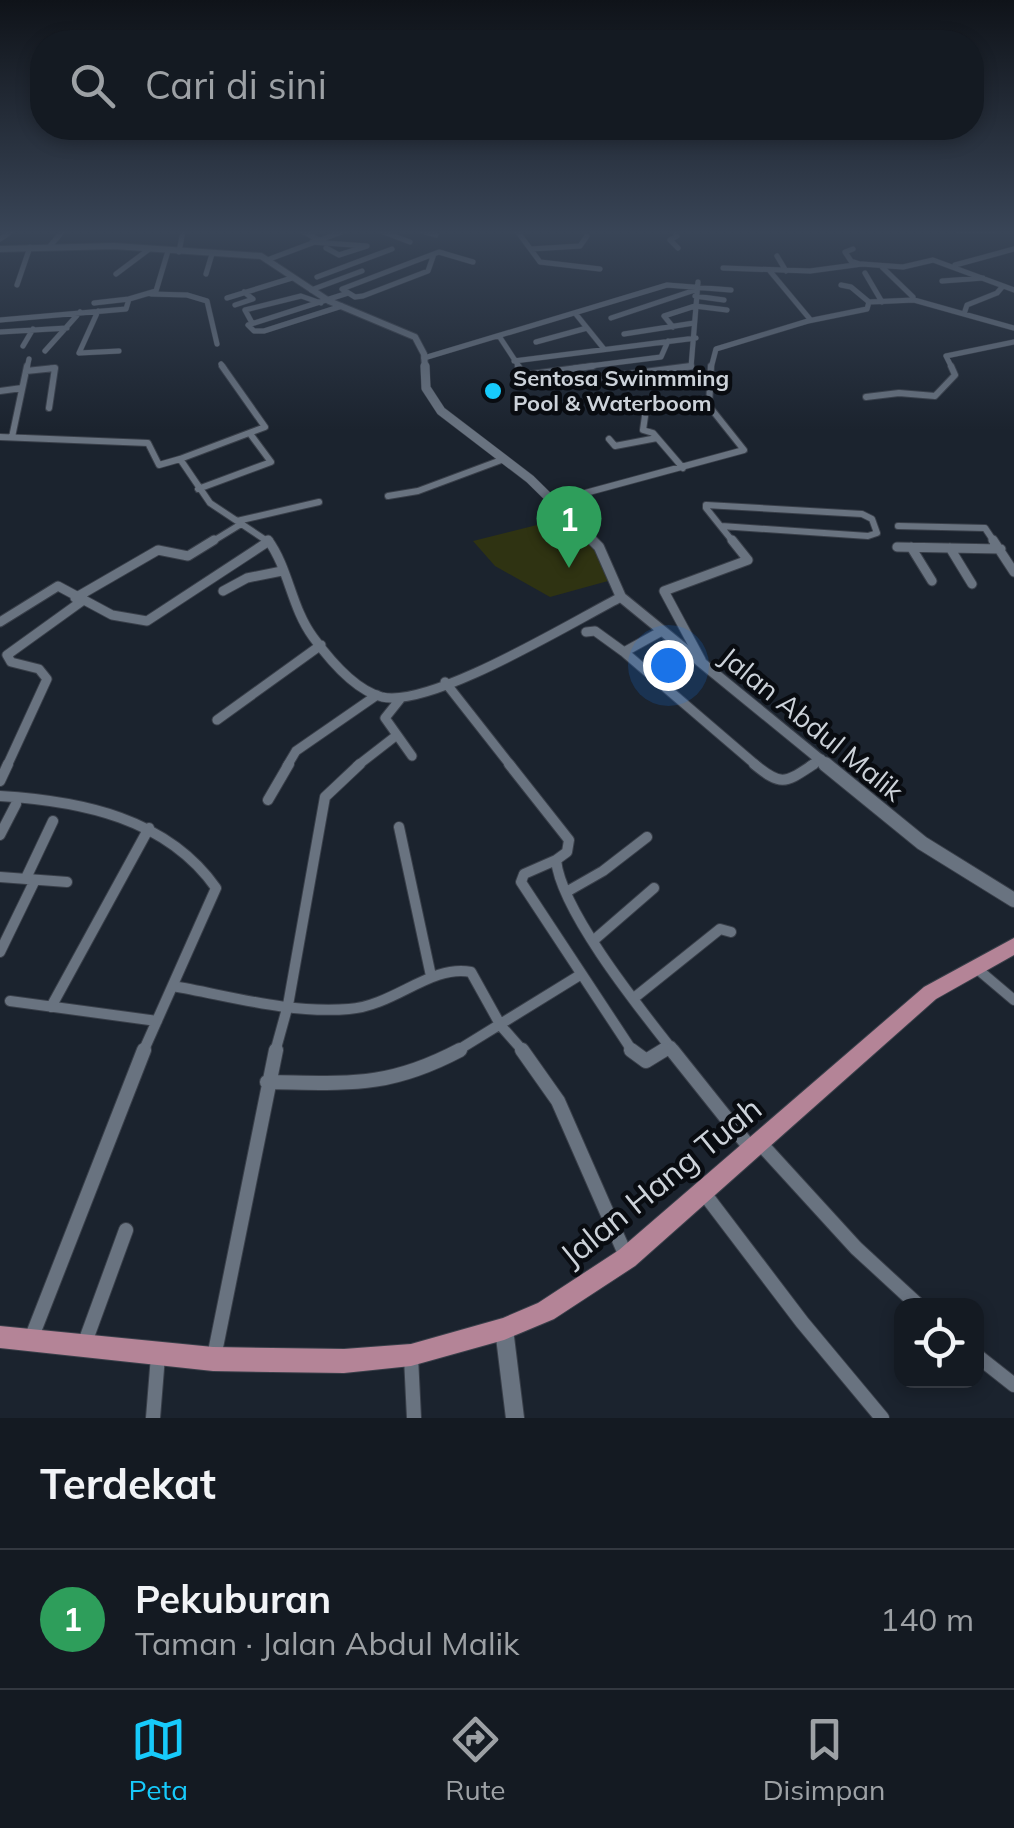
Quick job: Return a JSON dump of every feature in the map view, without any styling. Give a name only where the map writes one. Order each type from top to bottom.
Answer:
[{"type":"main road","name":"Jalan Hang Tuah","points":[[0,1337],[29,1343],[214,1359],[344,1361],[411,1354],[504,1328],[546,1311],[627,1258],[930,993],[1014,946]]},
{"type":"street","points":[[94,303],[133,297]]},
{"type":"street","points":[[197,297],[205,299],[217,344]]},
{"type":"street","points":[[235,305],[261,297]]},
{"type":"street","points":[[251,321],[245,310],[296,297]]},
{"type":"street","points":[[306,297],[342,306],[415,337],[421,342],[424,358],[628,297]]},
{"type":"street","points":[[319,297],[325,302]]},
{"type":"street","points":[[337,297],[248,325],[254,331],[264,331],[342,306]]},
{"type":"street","points":[[610,318],[670,297]]},
{"type":"street","points":[[498,336],[524,375],[536,385],[691,367],[696,338],[695,297]]},
{"type":"street","points":[[717,297],[724,300]]},
{"type":"street","points":[[792,297],[809,318]]},
{"type":"street","points":[[863,297],[869,302],[911,300],[1014,328]]},
{"type":"street","points":[[879,297],[882,302]]},
{"type":"street","points":[[964,314],[967,305],[987,297]]},
{"type":"street","points":[[0,320],[126,309],[129,298]]},
{"type":"street","points":[[552,502],[744,450],[709,406],[714,351],[760,339],[809,318],[867,310],[869,302]]},
{"type":"street","points":[[600,306],[634,346]]},
{"type":"street","points":[[673,327],[664,316],[695,306],[727,310]]},
{"type":"street","points":[[98,311],[79,353],[119,351]]},
{"type":"street","points":[[632,311],[648,330]]},
{"type":"street","points":[[45,352],[80,312]]},
{"type":"street","points":[[576,313],[604,350]]},
{"type":"street","points":[[624,334],[694,323]]},
{"type":"street","points":[[0,332],[66,328]]},
{"type":"street","points":[[527,328],[546,356]]},
{"type":"street","points":[[536,342],[587,328]]},
{"type":"street","points":[[24,346],[34,330]]},
{"type":"street","points":[[559,335],[573,353]]},
{"type":"street","points":[[514,361],[696,338]]},
{"type":"street","points":[[524,375],[660,357],[666,353],[668,342]]},
{"type":"street","points":[[866,397],[899,393],[935,396],[955,375],[946,356],[1014,342]]},
{"type":"street","name":"Jalan Abdul Malik","points":[[424,358],[426,388],[433,401],[452,421],[504,459],[599,547],[622,597],[660,632],[922,843],[1014,900]]},
{"type":"street","points":[[12,437],[28,359]]},
{"type":"street","points":[[0,437],[148,443],[159,465],[180,459],[265,427],[221,364]]},
{"type":"street","points":[[26,372],[55,368],[49,408]]},
{"type":"street","points":[[572,368],[578,381]]},
{"type":"street","points":[[0,391],[22,388]]},
{"type":"street","points":[[645,416],[642,429],[656,438],[683,468]]},
{"type":"street","points":[[198,488],[271,462],[251,435]]},
{"type":"street","points":[[609,439],[615,446],[656,438]]},
{"type":"street","points":[[180,459],[212,504],[269,541],[296,610],[348,674],[377,694],[401,698],[481,672],[564,624],[622,597]]},
{"type":"street","points":[[388,496],[418,490],[504,459]]},
{"type":"street","points":[[0,781],[47,679],[39,669],[10,662],[7,655],[142,557],[164,549],[188,556],[239,523],[318,502]]},
{"type":"street","points":[[704,665],[664,591],[747,561],[721,526],[706,505],[862,514],[872,519],[878,533],[868,536],[721,526]]},
{"type":"street","points":[[898,526],[985,528],[1014,572]]},
{"type":"street","points":[[0,622],[55,586],[63,587],[78,600],[130,620],[147,621],[269,541]]},
{"type":"street","points":[[897,547],[1000,549]]},
{"type":"street","points":[[911,547],[932,581]]},
{"type":"street","points":[[950,548],[972,584]]},
{"type":"street","points":[[223,591],[247,578],[282,571]]},
{"type":"street","points":[[586,632],[595,630],[624,652],[774,780],[788,781],[820,758]]},
{"type":"street","points":[[624,652],[660,632]]},
{"type":"street","points":[[217,720],[321,645]]},
{"type":"street","points":[[446,682],[568,840],[566,852],[520,879],[580,975],[640,1059],[650,1059],[671,1046]]},
{"type":"street","points":[[268,800],[296,751],[377,694]]},
{"type":"street","points":[[401,698],[385,718],[412,756]]},
{"type":"street","points":[[214,1359],[267,1082],[288,1005],[327,793],[397,736]]},
{"type":"street","points":[[0,796],[45,799],[149,828],[180,847],[216,888],[157,1022],[29,1343]]},
{"type":"street","points":[[0,835],[16,804]]},
{"type":"street","points":[[0,952],[53,820]]},
{"type":"street","points":[[51,1007],[149,828]]},
{"type":"street","points":[[399,828],[431,976]]},
{"type":"street","points":[[568,891],[647,838]]},
{"type":"street","points":[[556,860],[594,940],[671,1046],[757,1148],[910,1298]]},
{"type":"street","points":[[0,877],[67,882]]},
{"type":"street","points":[[594,940],[654,888]]},
{"type":"street","points":[[634,998],[720,930],[732,932]]},
{"type":"street","points":[[975,967],[1014,1000]]},
{"type":"street","points":[[173,986],[324,1010],[372,1006],[402,997],[431,976],[450,969],[471,972],[501,1026],[540,1071],[558,1101],[627,1258]]},
{"type":"street","points":[[267,1082],[387,1081],[403,1076],[501,1026],[580,975]]},
{"type":"street","points":[[10,1001],[157,1022]]},
{"type":"street","points":[[704,1193],[802,1322],[882,1418]]},
{"type":"street","points":[[84,1347],[126,1230]]},
{"type":"street","points":[[504,1328],[515,1418]]},
{"type":"street","points":[[153,1418],[158,1353]]},
{"type":"street","points":[[411,1354],[414,1418]]},
{"type":"street","points":[[984,1361],[1014,1384]]},
{"type":"green space","points":[[561,519],[594,548],[608,581],[550,597],[495,566],[473,541]]},
{"type":"place","name":"Sentosa Swinmming Pool & Waterboom","points":[[493,391]]},
{"type":"place","name":"Pekuburan","points":[[569,568]]}]
